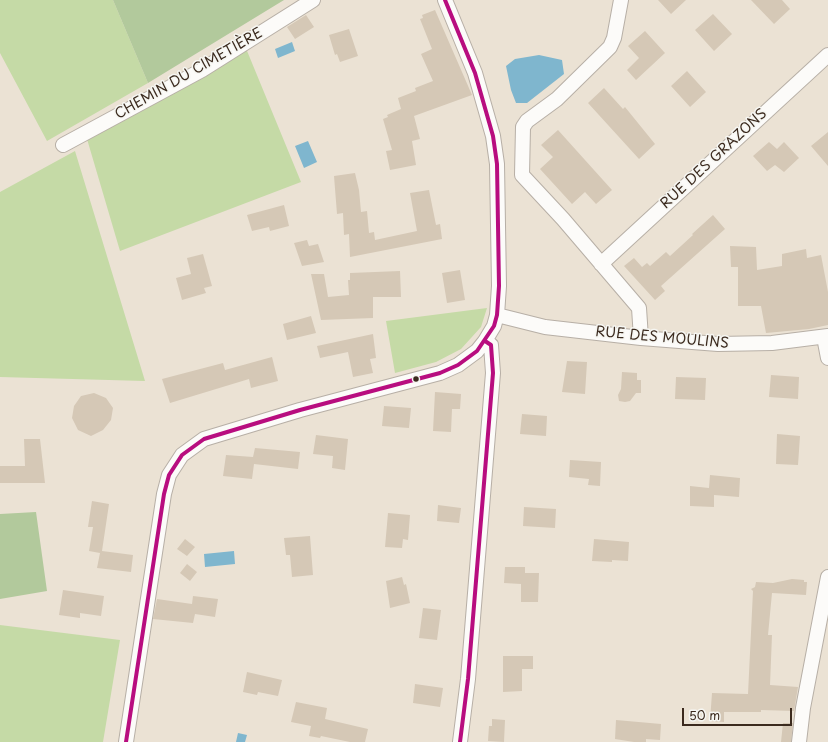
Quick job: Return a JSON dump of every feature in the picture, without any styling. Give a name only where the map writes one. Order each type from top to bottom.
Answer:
[{"type":"street","name":"CHEMIN DU CIMETIÈRE","points":[[63,145],[202,70],[313,0]]},
{"type":"street","points":[[126,742],[164,494],[169,475],[182,454],[204,439],[300,410],[440,373],[458,365],[476,351],[486,341],[494,326],[497,315],[499,286],[497,164],[493,136],[475,73],[445,0]]},
{"type":"street","points":[[621,0],[614,38],[610,47],[557,99],[527,121],[523,127],[522,175],[563,218],[639,308],[640,338]]},
{"type":"street","name":"RUE DES GRAZONS","points":[[601,264],[828,54]]},
{"type":"street","name":"RUE DES MOULINS","points":[[497,315],[545,326],[640,338],[718,344],[772,343],[826,337]]},
{"type":"street","points":[[826,337],[828,358]]},
{"type":"street","points":[[460,742],[473,625],[493,373],[490,345],[486,341]]},
{"type":"street","points":[[800,742],[803,708],[828,577]]},
{"type":"green space","points":[[0,0],[113,0],[148,83],[47,141],[0,53]]},
{"type":"green space","points":[[113,0],[284,0],[148,83]]},
{"type":"green space","points":[[245,46],[301,182],[120,251],[87,139]]},
{"type":"green space","points":[[75,151],[145,381],[0,377],[0,192]]},
{"type":"green space","points":[[487,308],[481,327],[461,349],[436,362],[395,373],[386,321]]},
{"type":"green space","points":[[36,512],[47,591],[0,599],[0,514]]},
{"type":"green space","points":[[0,625],[120,640],[103,742],[0,742]]},
{"type":"water","points":[[292,42],[295,51],[278,58],[275,49]]},
{"type":"water","points":[[539,55],[562,60],[564,74],[527,103],[516,103],[511,90],[506,66],[515,59]]},
{"type":"water","points":[[308,141],[317,162],[304,168],[295,146]]},
{"type":"water","points":[[234,551],[235,564],[205,567],[204,554]]},
{"type":"water","points":[[238,733],[247,735],[245,742],[236,742]]},
{"type":"building","points":[[658,0],[686,0],[671,14]]},
{"type":"building","points":[[751,0],[782,0],[790,9],[774,24]]},
{"type":"building","points":[[435,10],[472,95],[414,116],[420,139],[412,141],[416,165],[390,170],[386,151],[392,150],[383,119],[388,117],[387,115],[401,109],[398,98],[416,91],[415,88],[433,81],[421,54],[432,49],[420,19],[423,18],[422,15]]},
{"type":"building","points":[[713,14],[732,34],[714,51],[695,30]]},
{"type":"building","points":[[306,15],[314,27],[295,39],[287,27]]},
{"type":"building","points":[[349,29],[358,56],[340,62],[337,54],[335,55],[329,35]]},
{"type":"building","points":[[645,31],[665,53],[636,80],[627,70],[639,58],[628,46]]},
{"type":"building","points":[[687,71],[706,92],[690,107],[671,86]]},
{"type":"building","points":[[604,88],[623,109],[625,107],[655,144],[639,159],[588,103]]},
{"type":"building","points":[[558,130],[612,190],[596,204],[585,192],[572,204],[540,169],[553,157],[541,145]]},
{"type":"building","points":[[828,132],[828,166],[811,146]]},
{"type":"building","points":[[769,142],[777,149],[784,142],[799,158],[784,172],[775,165],[767,171],[753,156]]},
{"type":"building","points":[[355,173],[359,190],[361,212],[367,211],[369,233],[374,232],[375,240],[417,231],[410,193],[429,190],[436,225],[440,224],[442,239],[350,257],[349,234],[344,235],[343,213],[337,214],[334,176]]},
{"type":"building","points":[[284,205],[289,226],[270,231],[269,227],[252,231],[247,215]]},
{"type":"building","points":[[713,215],[725,229],[661,286],[665,291],[655,300],[624,266],[634,258],[642,267],[647,263],[650,266],[666,252],[670,256]]},
{"type":"building","points":[[307,240],[309,246],[318,244],[324,262],[302,266],[294,243]]},
{"type":"building","points":[[730,246],[756,247],[757,270],[782,266],[782,254],[806,249],[807,258],[821,255],[828,292],[828,325],[809,329],[766,333],[761,306],[738,306],[738,267],[731,267]]},
{"type":"building","points":[[203,254],[212,286],[204,288],[206,293],[182,300],[176,278],[191,274],[187,258]]},
{"type":"building","points":[[460,270],[465,300],[447,303],[442,273]]},
{"type":"building","points":[[400,271],[401,297],[373,297],[373,318],[321,320],[311,274],[324,274],[328,297],[349,295],[348,280],[350,280],[350,273]]},
{"type":"building","points":[[311,316],[316,333],[287,340],[283,324]]},
{"type":"building","points":[[373,334],[376,358],[370,359],[373,373],[353,377],[348,352],[320,358],[317,346]]},
{"type":"building","points":[[272,357],[278,381],[251,388],[249,379],[170,403],[162,379],[223,363],[225,370]]},
{"type":"building","points":[[567,361],[587,362],[585,394],[562,392]]},
{"type":"building","points":[[622,372],[637,373],[637,380],[641,380],[641,393],[636,393],[630,401],[625,402],[619,401],[618,395],[621,389]]},
{"type":"building","points":[[771,375],[799,377],[798,399],[769,397]]},
{"type":"building","points":[[676,377],[706,378],[705,400],[675,399]]},
{"type":"building","points":[[435,392],[461,394],[460,409],[452,409],[451,432],[433,431]]},
{"type":"building","points":[[94,393],[106,398],[113,408],[111,420],[103,430],[91,436],[78,430],[72,418],[74,406],[81,396]]},
{"type":"building","points":[[384,406],[411,408],[409,428],[382,426]]},
{"type":"building","points":[[522,414],[547,416],[546,436],[520,434]]},
{"type":"building","points":[[777,434],[800,436],[798,465],[776,464]]},
{"type":"building","points":[[316,435],[348,439],[345,470],[332,468],[333,456],[313,454]]},
{"type":"building","points":[[24,439],[40,439],[45,483],[0,483],[0,466],[25,466]]},
{"type":"building","points":[[255,448],[300,452],[298,469],[254,464],[252,479],[223,476],[226,455],[253,457]]},
{"type":"building","points":[[570,460],[601,462],[600,486],[588,485],[589,479],[569,477]]},
{"type":"building","points":[[710,475],[740,478],[739,497],[714,495],[714,507],[690,506],[690,486],[709,488]]},
{"type":"building","points":[[92,501],[109,504],[102,551],[133,555],[131,572],[97,568],[100,553],[89,551],[93,527],[88,527]]},
{"type":"building","points":[[438,505],[461,508],[459,523],[437,521]]},
{"type":"building","points":[[524,507],[556,509],[555,528],[523,526]]},
{"type":"building","points":[[388,513],[410,515],[408,540],[403,539],[402,548],[385,547]]},
{"type":"building","points":[[310,536],[313,575],[292,577],[290,555],[286,555],[284,538]]},
{"type":"building","points":[[185,539],[195,547],[187,556],[177,549]]},
{"type":"building","points":[[594,539],[629,542],[628,561],[592,561]]},
{"type":"building","points":[[187,564],[197,572],[190,581],[180,573]]},
{"type":"building","points":[[505,567],[525,567],[525,573],[539,573],[538,602],[521,602],[521,584],[504,583]]},
{"type":"building","points":[[402,577],[404,585],[406,584],[410,603],[390,608],[386,581]]},
{"type":"building","points":[[792,579],[804,580],[804,582],[807,582],[806,595],[772,593],[768,635],[772,635],[770,685],[798,687],[794,711],[761,710],[761,712],[724,712],[724,722],[710,721],[712,693],[748,694],[753,591],[751,589],[755,587],[756,582],[773,583]]},
{"type":"building","points":[[63,590],[104,596],[101,616],[80,613],[80,618],[59,615]]},
{"type":"building","points":[[193,596],[218,599],[215,617],[195,614],[193,623],[153,619],[157,599],[192,604]]},
{"type":"building","points":[[423,608],[441,610],[437,640],[419,638]]},
{"type":"building","points":[[503,656],[533,656],[533,669],[522,669],[522,691],[503,692]]},
{"type":"building","points":[[247,672],[282,680],[278,696],[258,692],[257,695],[243,692]]},
{"type":"building","points":[[415,684],[443,688],[440,707],[413,703]]},
{"type":"building","points":[[296,702],[327,708],[325,719],[368,729],[365,742],[350,742],[321,736],[320,738],[309,736],[311,726],[291,722]]},
{"type":"building","points":[[492,719],[505,720],[504,742],[488,741],[489,726],[492,726]]},
{"type":"building","points":[[616,720],[661,724],[660,740],[646,739],[646,742],[634,742],[615,739]]},
{"type":"building","points":[[783,723],[793,723],[791,742],[781,742]]},
{"type":"transit line","points":[[126,742],[164,494],[169,475],[182,455],[204,439],[300,410],[440,373],[458,365],[477,351],[494,326],[497,315],[499,286],[497,164],[493,136],[475,73],[445,0]]},
{"type":"transit line","points":[[460,742],[468,679],[493,373],[491,345],[485,341]]}]
